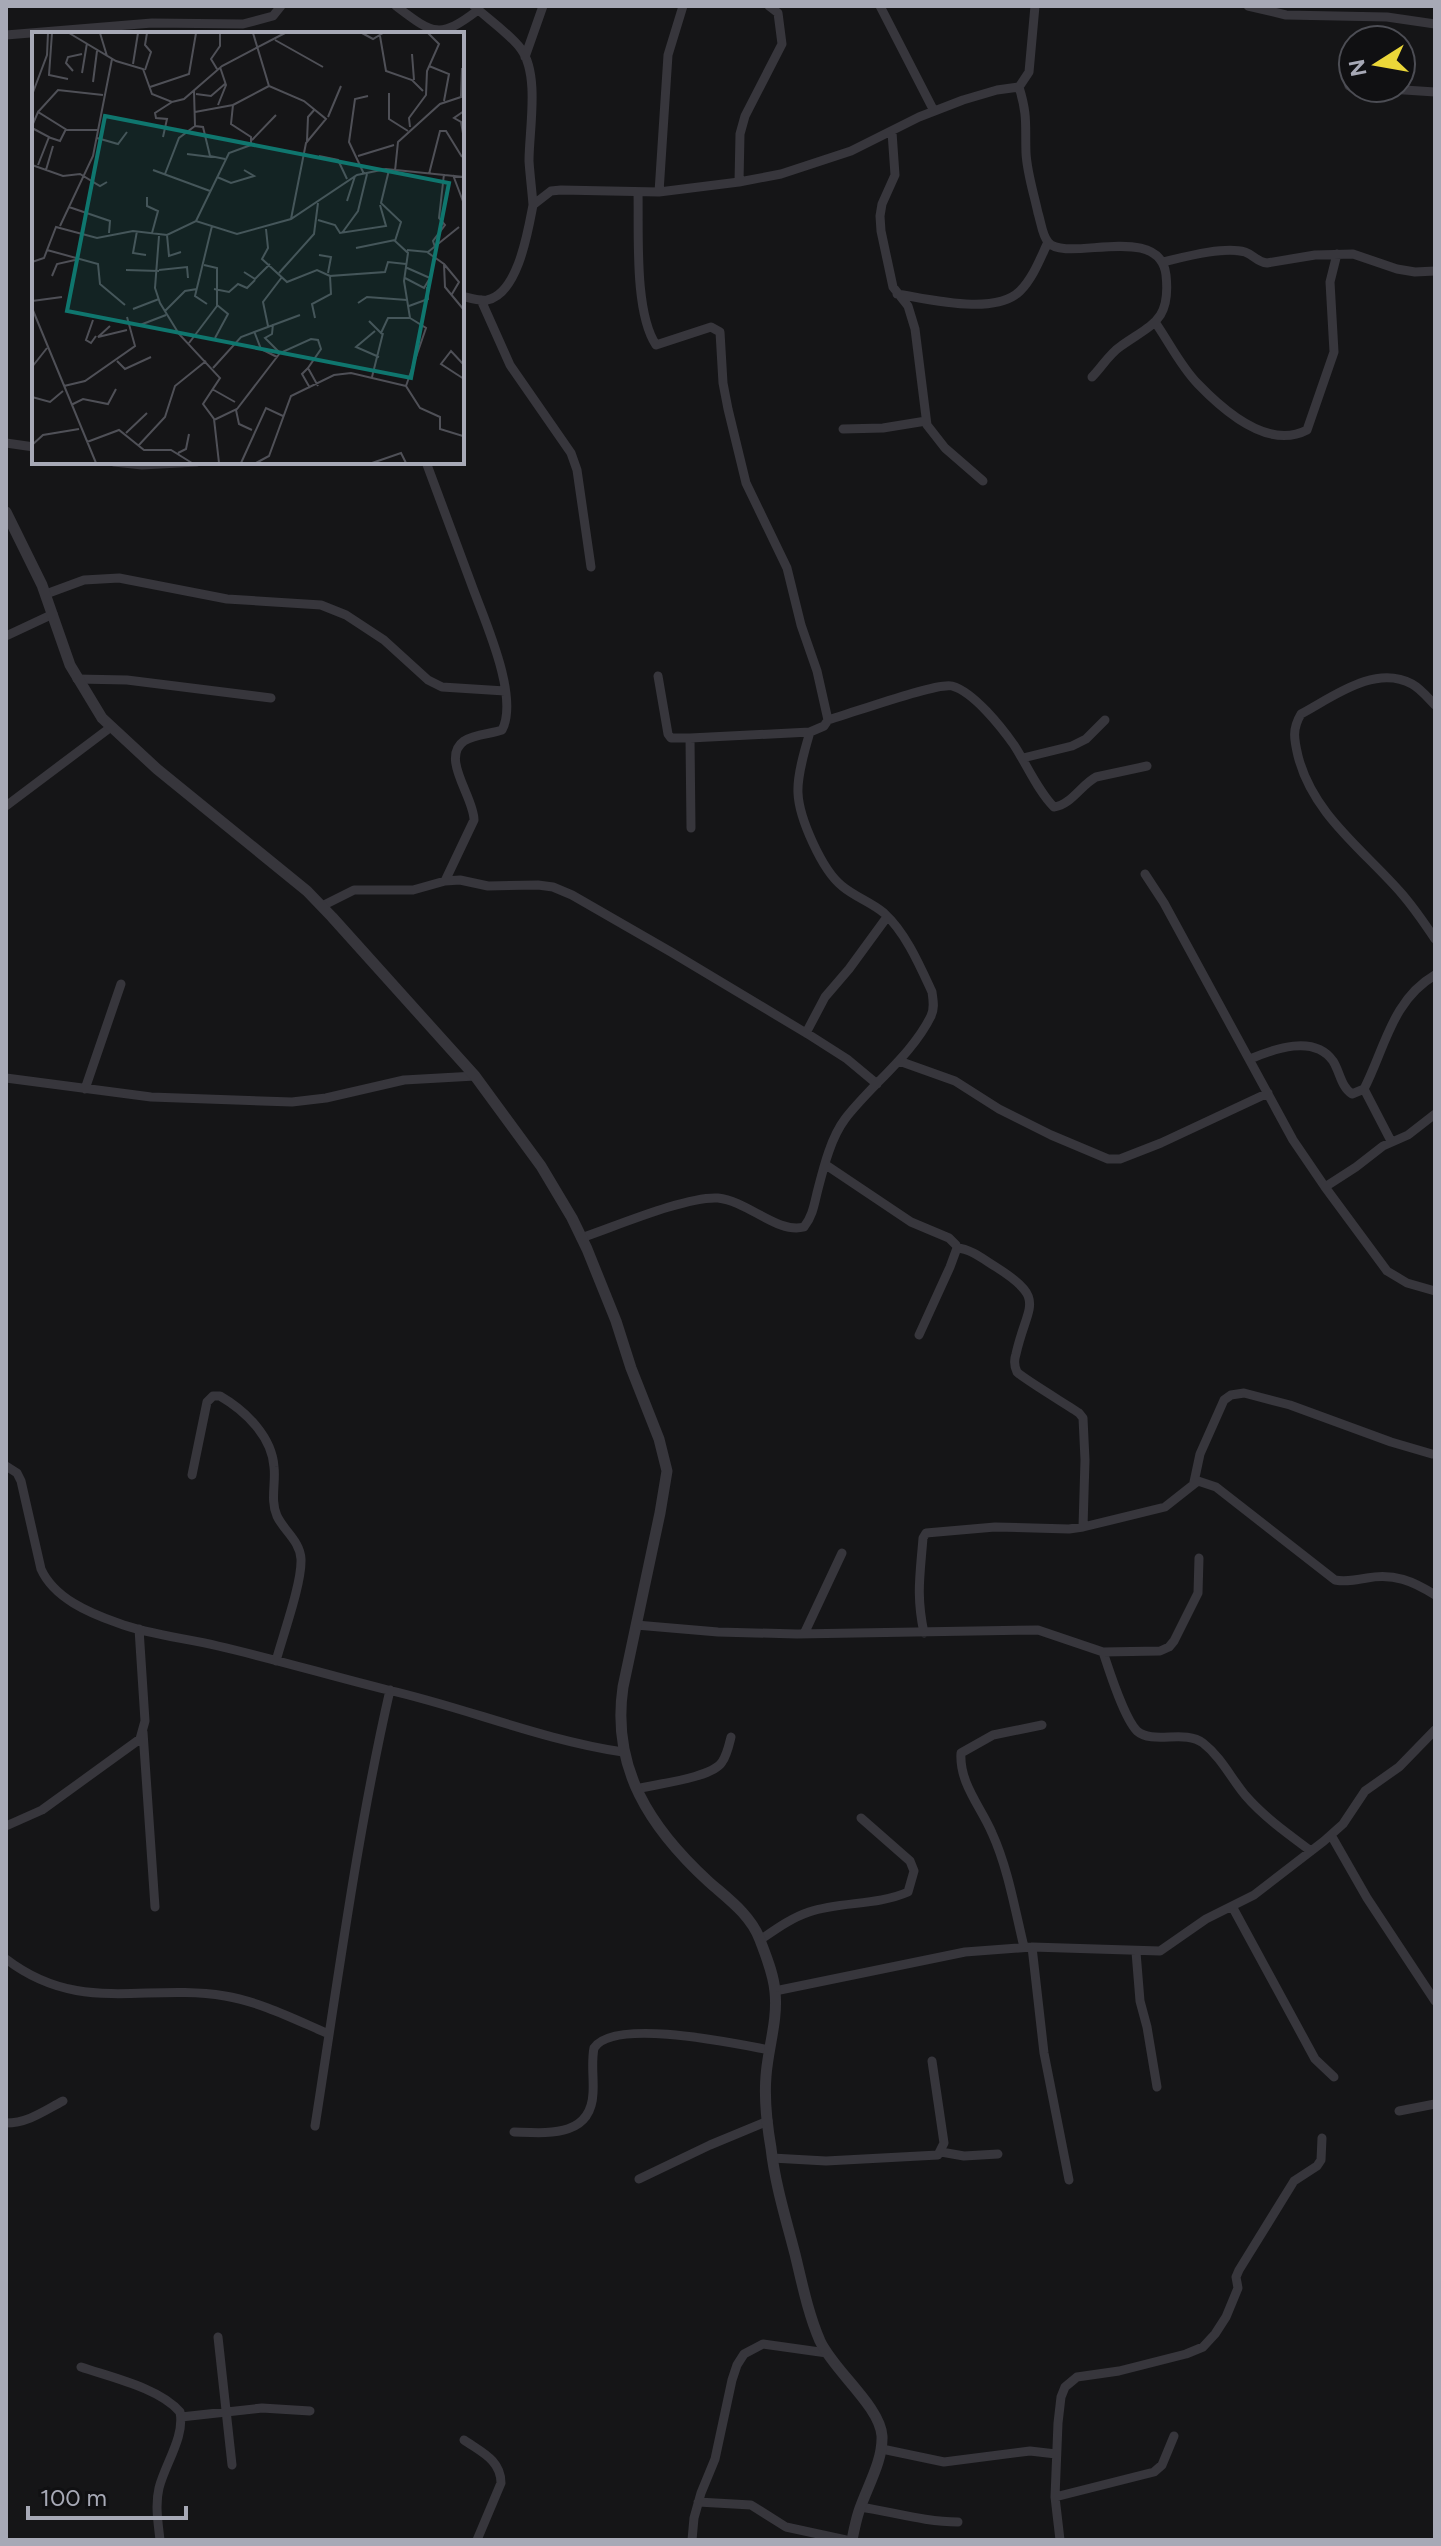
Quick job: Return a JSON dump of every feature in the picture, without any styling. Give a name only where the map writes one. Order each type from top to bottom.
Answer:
[{"type":"street","points":[[42,32],[152,23],[243,24],[273,16],[281,6]]},
{"type":"street","points":[[396,6],[422,26],[433,30],[457,26],[476,8],[513,41],[525,57],[530,77],[529,165],[533,205],[527,235],[508,285],[501,294],[490,300],[464,296]]},
{"type":"street","points":[[525,57],[543,6]]},
{"type":"street","points":[[659,192],[668,55],[683,6]]},
{"type":"street","points":[[880,6],[934,111]]},
{"type":"street","points":[[533,205],[551,191],[659,192],[739,182],[802,168],[851,151],[934,111],[985,93],[1019,87],[1029,72],[1035,6]]},
{"type":"street","points":[[1248,6],[1286,15],[1387,17],[1435,24]]},
{"type":"street","points":[[739,182],[740,134],[745,116],[782,44],[778,13],[774,7]]},
{"type":"street","points":[[6,35],[32,33]]},
{"type":"street","points":[[1019,87],[1026,110],[1026,155],[1042,229],[1048,242],[1065,248],[1138,248],[1163,262],[1164,307],[1155,322],[1112,353],[1092,377]]},
{"type":"street","points":[[892,132],[895,175],[880,216],[891,278],[897,294],[911,313],[915,329],[926,421],[931,433],[945,448],[983,481]]},
{"type":"street","points":[[638,192],[646,321],[656,345],[711,327],[720,332],[723,383],[746,483],[787,568],[828,720]]},
{"type":"street","points":[[897,294],[963,304],[992,304],[1008,300],[1032,276],[1048,242]]},
{"type":"street","points":[[1163,262],[1222,250],[1248,253],[1261,263],[1315,255],[1353,254],[1406,271],[1435,271]]},
{"type":"street","points":[[1155,322],[1196,383],[1226,410],[1269,433],[1281,436],[1299,434],[1307,430],[1311,422],[1333,360],[1330,282],[1337,254]]},
{"type":"street","points":[[481,300],[510,365],[571,453],[577,470],[591,567]]},
{"type":"street","points":[[843,429],[883,428],[926,421]]},
{"type":"street","points":[[6,443],[32,447]]},
{"type":"street","points":[[133,464],[160,464]]},
{"type":"street","points":[[427,464],[493,639],[507,709],[502,730],[464,741],[457,750],[454,760],[474,809],[474,820],[445,881]]},
{"type":"street","points":[[6,512],[46,594],[77,679],[102,718],[157,769],[307,891],[475,1076],[541,1166],[581,1238],[616,1321],[659,1439],[667,1471],[620,1708],[623,1752],[636,1789],[664,1834],[744,1915],[760,1940],[775,1991],[766,2075],[768,2121],[779,2190],[811,2319],[827,2353],[876,2416],[882,2433],[882,2449],[860,2507],[852,2540]]},
{"type":"street","points":[[46,594],[84,580],[119,578],[227,599],[321,605],[346,615],[384,640],[428,680],[442,687],[505,691]]},
{"type":"street","points":[[6,636],[53,614]]},
{"type":"street","points":[[658,676],[671,738],[810,732],[824,726],[828,720],[934,688],[954,686],[993,718],[1023,758],[1051,804],[1059,808],[1096,777],[1147,766]]},
{"type":"street","points":[[1435,705],[1415,685],[1395,677],[1362,682],[1301,714],[1295,724],[1294,737],[1301,768],[1316,798],[1334,823],[1400,891],[1435,939]]},
{"type":"street","points":[[77,679],[141,681],[271,698]]},
{"type":"street","points":[[1023,758],[1072,746],[1086,739],[1105,720]]},
{"type":"street","points":[[6,806],[111,727]]},
{"type":"street","points":[[581,1238],[683,1203],[717,1198],[743,1205],[787,1228],[804,1227],[814,1209],[840,1125],[856,1104],[899,1061],[932,1015],[934,1004],[926,979],[908,945],[887,917],[829,873],[804,821],[797,791],[810,732]]},
{"type":"street","points":[[690,738],[691,828]]},
{"type":"street","points":[[1145,874],[1164,903],[1293,1140],[1325,1187],[1387,1271],[1407,1283],[1435,1291]]},
{"type":"street","points":[[322,906],[354,890],[413,890],[445,881],[460,880],[488,886],[553,887],[572,895],[806,1033],[847,1059],[877,1084]]},
{"type":"street","points":[[806,1033],[825,997],[887,917]]},
{"type":"street","points":[[1250,1059],[1270,1051],[1305,1046],[1321,1050],[1332,1059],[1346,1091],[1352,1094],[1364,1089],[1390,1024],[1401,1006],[1435,975]]},
{"type":"street","points":[[85,1089],[121,984]]},
{"type":"street","points":[[899,1061],[955,1081],[999,1109],[1108,1159],[1120,1159],[1161,1143],[1268,1093]]},
{"type":"street","points":[[6,1078],[190,1100],[292,1102],[326,1098],[404,1080],[475,1076]]},
{"type":"street","points":[[1364,1089],[1391,1141]]},
{"type":"street","points":[[1325,1187],[1391,1141],[1405,1137],[1435,1114]]},
{"type":"street","points":[[826,1165],[911,1222],[949,1238],[957,1248],[971,1252],[1016,1280],[1028,1292],[1030,1311],[1020,1338],[1015,1365],[1020,1375],[1083,1418],[1083,1527]]},
{"type":"street","points":[[919,1335],[957,1248]]},
{"type":"street","points":[[924,1633],[918,1584],[926,1533],[995,1527],[1069,1529],[1171,1505],[1194,1482],[1200,1454],[1224,1400],[1231,1395],[1244,1393],[1290,1405],[1432,1454]]},
{"type":"street","points":[[192,1475],[207,1402],[213,1396],[220,1396],[267,1439],[274,1468],[273,1503],[300,1551],[296,1588],[276,1661]]},
{"type":"street","points":[[6,1466],[17,1473],[21,1481],[46,1580],[55,1590],[86,1609],[139,1629],[215,1645],[390,1690],[511,1727],[623,1752]]},
{"type":"street","points":[[1194,1482],[1216,1487],[1335,1580],[1356,1581],[1388,1576],[1403,1578],[1435,1595]]},
{"type":"street","points":[[804,1634],[842,1553]]},
{"type":"street","points":[[636,1625],[718,1632],[804,1634],[1038,1630],[1103,1652],[1146,1652],[1169,1647],[1180,1632],[1198,1593],[1199,1558]]},
{"type":"street","points":[[139,1629],[155,1907]]},
{"type":"street","points":[[1103,1652],[1131,1722],[1139,1733],[1199,1740],[1216,1755],[1263,1814],[1311,1851]]},
{"type":"street","points":[[315,2126],[375,1757],[390,1690]]},
{"type":"street","points":[[1042,1725],[993,1735],[961,1753],[960,1762],[969,1790],[993,1834],[1028,1947],[1044,2053],[1069,2180]]},
{"type":"street","points":[[775,1991],[948,1954],[1028,1947],[1136,1952],[1165,1949],[1206,1919],[1254,1895],[1331,1835],[1365,1791],[1399,1767],[1435,1730]]},
{"type":"street","points":[[6,1826],[42,1810],[132,1746],[143,1732]]},
{"type":"street","points":[[636,1789],[716,1769],[722,1762],[731,1737]]},
{"type":"street","points":[[760,1940],[795,1917],[811,1911],[886,1900],[908,1892],[914,1871],[910,1861],[861,1818]]},
{"type":"street","points":[[1331,1835],[1367,1898],[1435,2001]]},
{"type":"street","points":[[1233,1908],[1315,2059],[1334,2077]]},
{"type":"street","points":[[1136,1952],[1140,2001],[1157,2087]]},
{"type":"street","points":[[6,1959],[25,1974],[54,1987],[97,1994],[186,1993],[224,1996],[249,2001],[329,2034]]},
{"type":"street","points":[[514,2132],[557,2133],[583,2119],[593,2097],[594,2048],[603,2039],[663,2033],[770,2050]]},
{"type":"street","points":[[932,2061],[944,2143],[941,2152]]},
{"type":"street","points":[[6,2123],[40,2115],[63,2101]]},
{"type":"street","points":[[1399,2111],[1435,2104]]},
{"type":"street","points":[[639,2179],[768,2121]]},
{"type":"street","points":[[1060,2540],[1055,2497],[1056,2454],[1061,2397],[1070,2381],[1186,2354],[1203,2347],[1215,2334],[1238,2288],[1239,2270],[1294,2181],[1321,2160],[1322,2138]]},
{"type":"street","points":[[774,2163],[934,2156],[941,2152],[964,2156],[998,2154]]},
{"type":"street","points":[[218,2337],[232,2465]]},
{"type":"street","points":[[692,2540],[698,2502],[720,2443],[732,2380],[744,2354],[763,2344],[827,2353]]},
{"type":"street","points":[[81,2367],[154,2393],[176,2408],[181,2417],[157,2504],[160,2540]]},
{"type":"street","points":[[181,2417],[277,2408],[310,2411]]},
{"type":"street","points":[[1055,2497],[1154,2472],[1162,2465],[1174,2436]]},
{"type":"street","points":[[464,2440],[496,2463],[501,2473],[501,2483],[477,2540]]},
{"type":"street","points":[[882,2449],[944,2462],[1030,2451],[1056,2454]]},
{"type":"street","points":[[698,2502],[751,2505],[786,2527],[846,2540]]},
{"type":"street","points":[[860,2507],[912,2515],[929,2521],[958,2522]]}]
